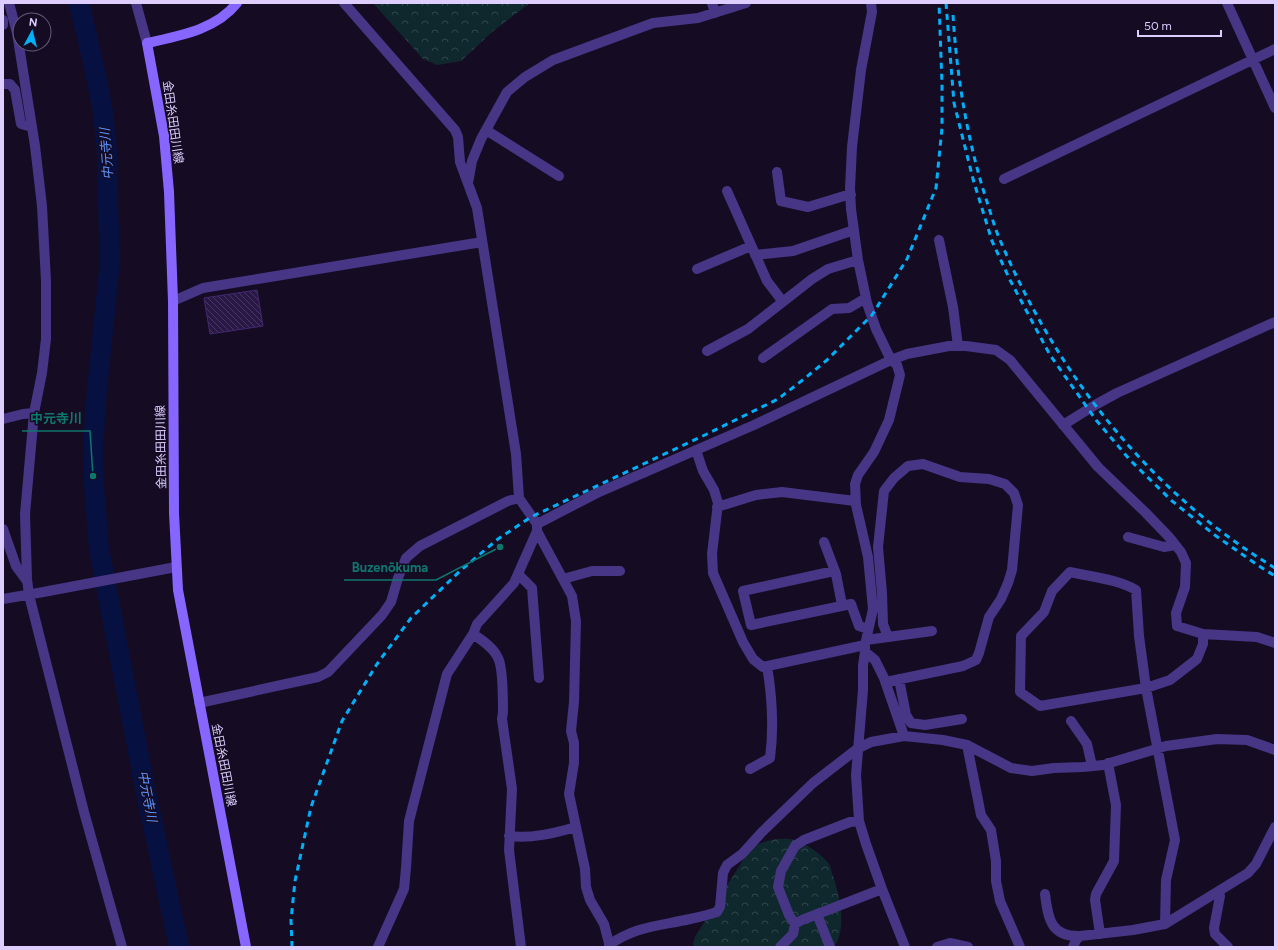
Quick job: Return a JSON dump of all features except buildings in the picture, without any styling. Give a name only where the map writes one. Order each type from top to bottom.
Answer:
[{"type":"main road","points":[[147,43],[184,35],[209,25],[233,9],[237,3]]},
{"type":"main road","name":"金田糸田田川線","points":[[147,43],[164,136],[169,192],[172,301],[174,513],[172,567],[178,590],[246,947]]},
{"type":"street","points":[[9,3],[17,33],[32,127],[42,206],[46,281],[46,339],[42,373],[34,413],[25,514],[27,581]]},
{"type":"street","points":[[136,3],[147,43]]},
{"type":"street","points":[[344,3],[455,130],[458,137],[460,162],[477,208],[516,454],[519,498],[537,527],[572,596],[576,621],[574,702],[571,731],[574,743],[574,763],[569,794],[585,869],[586,887],[590,900],[604,924],[610,946],[617,939],[649,926],[690,919],[717,912],[720,907],[723,873],[727,866],[742,854],[761,833],[813,783],[857,749],[871,742],[904,736],[943,740],[967,745],[1011,768],[1032,771],[1092,766],[1108,763],[1166,746],[1217,739],[1247,740],[1275,750]]},
{"type":"street","points":[[468,183],[472,162],[481,139],[507,92],[525,77],[553,60],[653,23],[698,18],[713,8],[746,3]]},
{"type":"street","points":[[871,3],[872,12],[861,70],[852,147],[851,210],[858,260],[866,298],[876,329],[891,360],[897,365],[900,375],[889,420],[874,452],[858,475],[855,484],[856,501],[868,557],[873,609],[868,629],[863,664],[863,690],[856,775],[859,821],[882,890],[905,947]]},
{"type":"street","points":[[1227,3],[1275,108]]},
{"type":"street","points":[[3,20],[3,25]]},
{"type":"street","points":[[1004,179],[1275,50]]},
{"type":"street","points":[[3,84],[10,84],[15,90],[21,124],[32,127]]},
{"type":"street","points":[[486,130],[559,176]]},
{"type":"street","points":[[777,172],[781,202],[808,207],[851,195]]},
{"type":"street","points":[[727,191],[766,281],[783,302]]},
{"type":"street","points":[[697,269],[753,251],[792,251],[854,230]]},
{"type":"street","points":[[939,240],[953,307],[958,346]]},
{"type":"street","points":[[172,301],[203,288],[482,242]]},
{"type":"street","points":[[707,351],[748,329],[812,279],[828,269],[858,260]]},
{"type":"street","points":[[763,358],[832,308],[849,308],[866,298]]},
{"type":"street","points":[[1063,425],[1117,393],[1275,322]]},
{"type":"street","points":[[378,947],[404,889],[409,821],[447,674],[473,634],[477,624],[514,583],[537,527],[597,493],[754,425],[891,360],[907,354],[949,346],[958,346],[996,350],[1010,360],[1098,467],[1146,512],[1175,545],[1186,563],[1184,587],[1176,613],[1176,626],[1203,634],[1257,637],[1275,643]]},
{"type":"street","points":[[3,419],[34,413]]},
{"type":"street","points":[[696,450],[703,471],[714,490],[718,502],[712,554],[713,573],[753,659],[763,667],[865,646],[888,637],[932,630]]},
{"type":"street","points":[[886,682],[963,666],[976,660],[990,617],[1001,599],[1012,570],[1018,505],[1014,493],[1005,484],[989,479],[960,477],[923,464],[908,466],[890,482],[884,491],[878,547],[882,593],[882,624],[888,637]]},
{"type":"street","points":[[717,507],[756,495],[782,492],[856,501]]},
{"type":"street","points":[[199,703],[318,677],[328,672],[382,615],[391,602],[406,558],[420,546],[508,501],[519,498]]},
{"type":"street","points":[[3,529],[16,566],[34,594],[84,812],[122,947]]},
{"type":"street","points":[[1128,537],[1164,547],[1175,545]]},
{"type":"street","points":[[824,542],[834,571],[842,605]]},
{"type":"street","points":[[3,599],[172,567]]},
{"type":"street","points":[[564,579],[592,571],[620,571]]},
{"type":"street","points":[[834,571],[743,590],[751,625],[851,604],[859,626],[868,629]]},
{"type":"street","points":[[1165,924],[1166,880],[1175,840],[1146,688],[1139,636],[1136,590],[1130,586],[1116,582],[1070,572],[1052,591],[1044,612],[1021,636],[1020,692],[1040,706],[1146,688],[1170,680],[1196,659],[1203,644],[1203,634]]},
{"type":"street","points":[[518,574],[532,588],[539,678]]},
{"type":"street","points":[[473,634],[482,640],[494,652],[498,658],[500,666],[503,712],[502,719],[512,789],[509,850],[521,947]]},
{"type":"street","points":[[865,646],[875,660],[886,682],[904,736]]},
{"type":"street","points":[[750,769],[770,758],[772,732],[770,684],[767,666]]},
{"type":"street","points":[[899,679],[906,715],[911,723],[926,725],[962,719]]},
{"type":"street","points":[[1071,721],[1087,744],[1092,766]]},
{"type":"street","points":[[967,745],[982,814],[991,830],[996,861],[996,881],[1000,901],[1020,947]]},
{"type":"street","points":[[1100,934],[1095,900],[1096,894],[1114,861],[1116,805],[1108,763]]},
{"type":"street","points":[[780,947],[793,934],[794,924],[778,887],[781,871],[795,846],[804,840],[850,822],[859,821]]},
{"type":"street","points":[[509,836],[516,837],[555,833],[576,827]]},
{"type":"street","points":[[1045,894],[1049,919],[1057,931],[1072,936],[1133,930],[1165,924],[1248,873],[1256,864],[1275,827]]},
{"type":"street","points":[[794,924],[882,890]]},
{"type":"street","points":[[1220,891],[1214,928],[1215,934],[1228,947]]},
{"type":"street","points":[[817,914],[830,947]]},
{"type":"street","points":[[1073,947],[1076,940],[1080,936]]},
{"type":"street","points":[[937,947],[950,943],[968,947]]},
{"type":"green space","points":[[373,3],[530,3],[492,32],[461,61],[437,65],[423,59]]},
{"type":"green space","points":[[776,839],[792,839],[810,847],[829,864],[838,895],[841,913],[840,931],[834,947],[694,947],[693,944],[695,937],[748,852],[760,843]]},
{"type":"waterway","name":"中元寺川","points":[[79,3],[103,112],[107,152],[110,261],[93,446],[94,485],[99,549],[146,793],[179,947]]},
{"type":"railway","points":[[292,947],[291,920],[295,881],[311,807],[342,721],[377,664],[411,618],[460,571],[498,539],[531,517],[778,399],[827,360],[872,315],[907,259],[936,188],[942,128],[939,3]]},
{"type":"railway","points":[[946,3],[954,103],[973,179],[992,241],[1010,280],[1050,355],[1096,420],[1130,460],[1172,501],[1216,536],[1275,576]]},
{"type":"railway","points":[[953,15],[957,64],[964,112],[981,182],[1000,240],[1023,289],[1049,337],[1079,383],[1112,426],[1148,466],[1187,504],[1229,538],[1275,568]]},
{"type":"place","name":"中元寺川","points":[[93,476]]},
{"type":"place","name":"Buzenōkuma","points":[[500,547]]}]
